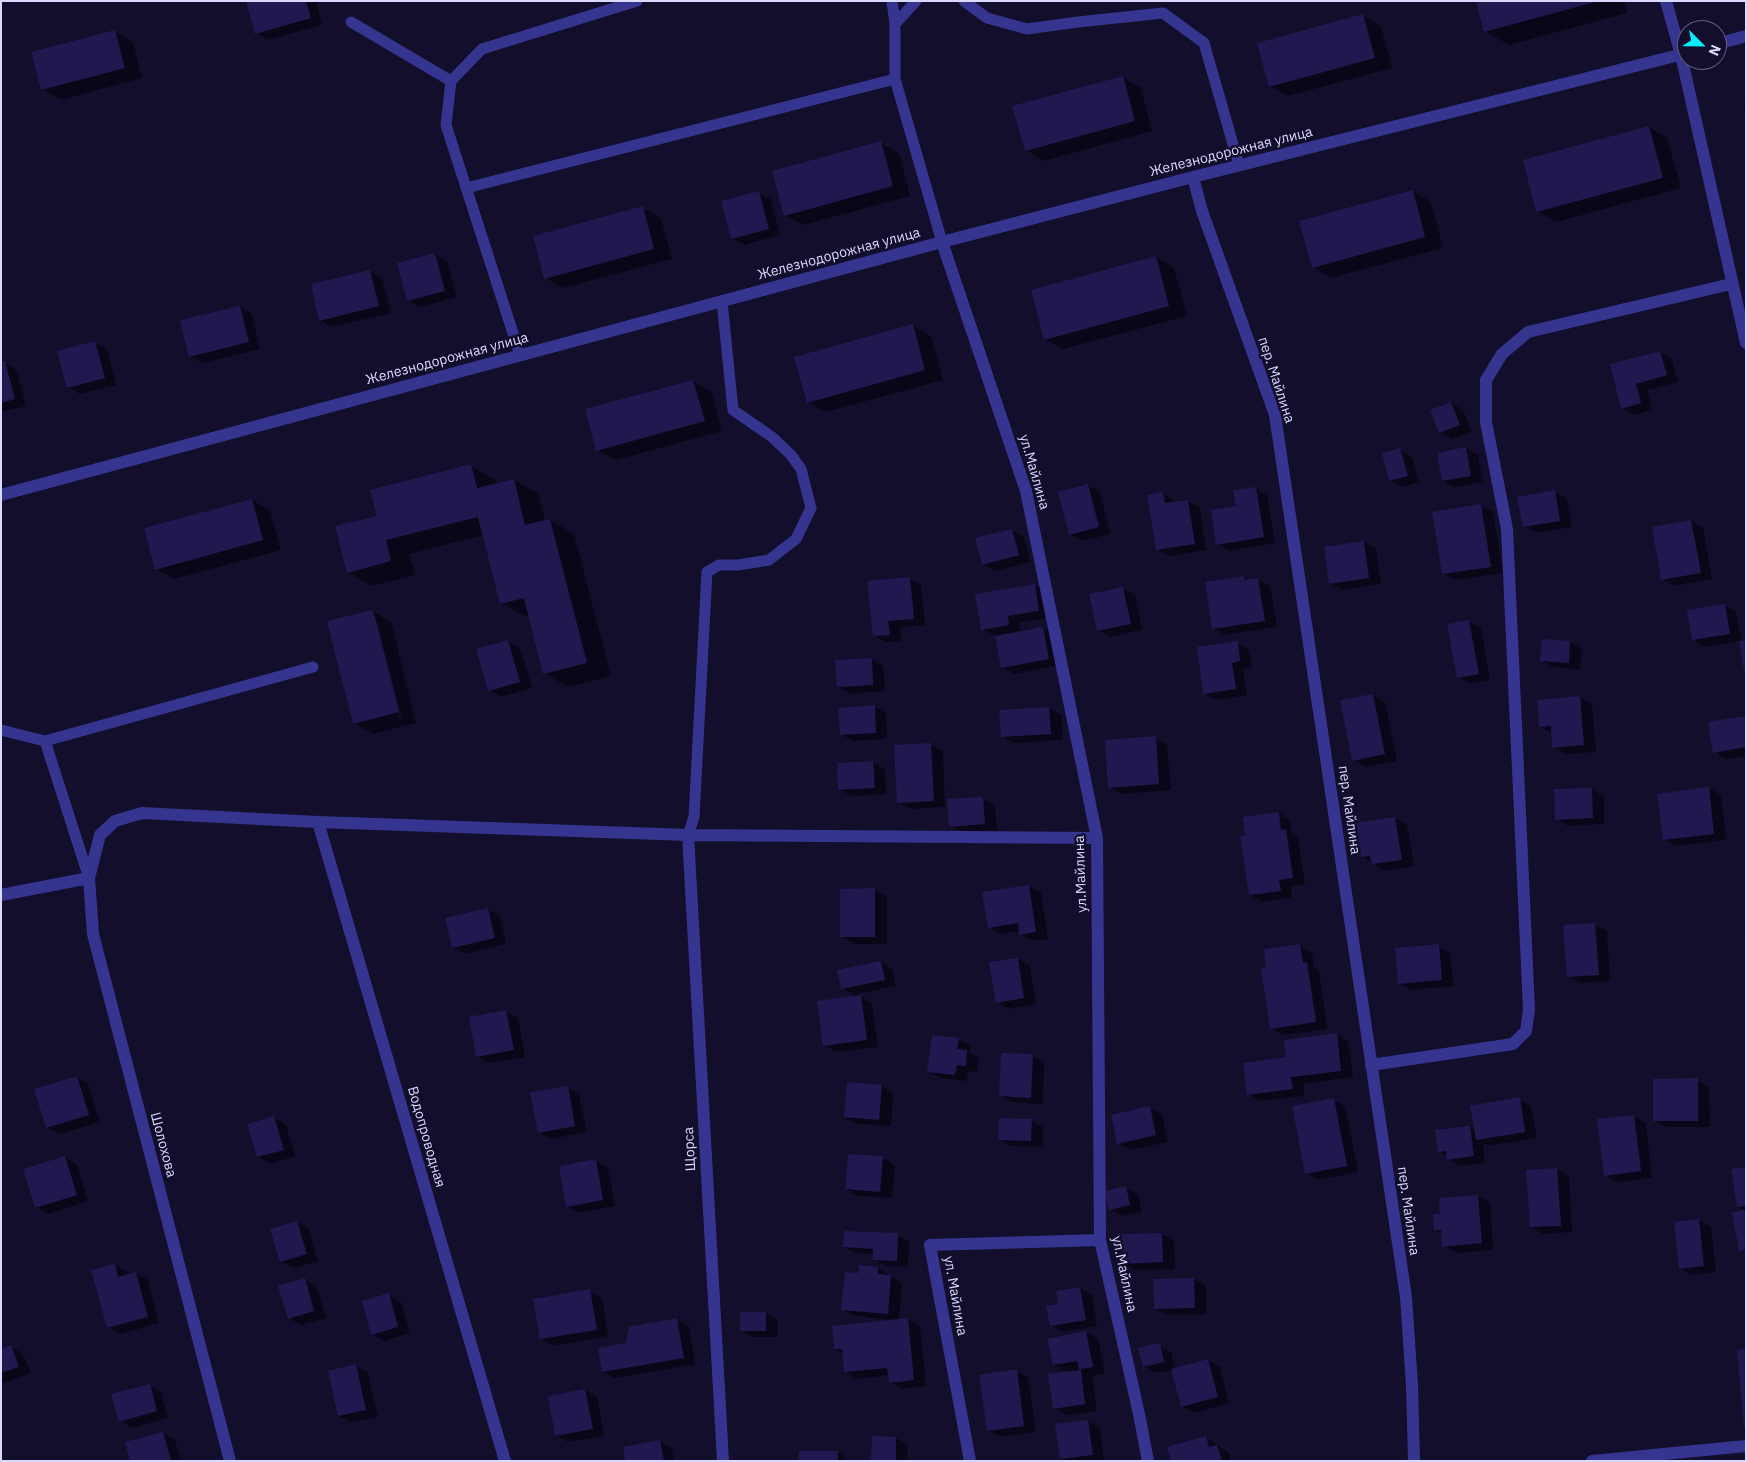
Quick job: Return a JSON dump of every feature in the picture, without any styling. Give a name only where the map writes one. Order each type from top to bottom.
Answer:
[{"type":"street","points":[[1666,1],[1677,33]]},
{"type":"street","points":[[1727,41],[1746,36]]},
{"type":"street","name":"Железнодорожная улица","points":[[1,495],[942,242],[1239,165],[1677,56]]},
{"type":"street","points":[[1687,70],[1731,284],[1746,343]]},
{"type":"street","name":"пер. Майлина","points":[[1194,177],[1202,212],[1275,415],[1406,1297],[1412,1385],[1414,1461]]},
{"type":"street","name":"ул.Майлина","points":[[942,242],[1026,491],[1097,838],[1100,1240],[1148,1461]]},
{"type":"street","points":[[1372,1065],[1513,1044],[1526,1031],[1529,1010],[1507,529],[1486,422],[1486,380],[1502,354],[1528,332],[1731,284]]},
{"type":"street","name":"Шолохова","points":[[230,1461],[93,934],[89,878],[100,835],[115,821],[142,813],[318,822]]},
{"type":"street","points":[[318,822],[688,835],[1097,838]]},
{"type":"street","name":"Водопроводная","points":[[318,822],[505,1461]]},
{"type":"street","name":"Щорса","points":[[688,835],[723,1461]]},
{"type":"street","points":[[1,895],[89,878]]},
{"type":"street","name":"ул. Майлина","points":[[970,1461],[930,1245],[1100,1240]]},
{"type":"street","points":[[1592,1461],[1746,1446]]},
{"type":"lane","points":[[520,355],[446,125],[451,81],[482,49],[637,1]]},
{"type":"lane","points":[[892,1],[895,24],[895,79],[942,242]]},
{"type":"lane","points":[[895,24],[916,1]]},
{"type":"lane","points":[[964,1],[987,18],[1027,30],[1078,22],[1163,13],[1204,43],[1239,165]]},
{"type":"lane","points":[[351,22],[451,81]]},
{"type":"lane","points":[[466,188],[895,79]]},
{"type":"lane","points":[[688,835],[694,817],[707,572],[720,565],[738,565],[769,560],[796,539],[811,508],[801,469],[791,455],[772,437],[733,410],[722,301]]},
{"type":"lane","points":[[1,730],[45,741],[312,666]]},
{"type":"lane","points":[[45,741],[89,878]]},
{"type":"building","points":[[246,1],[306,1],[311,18],[255,34]]},
{"type":"building","points":[[1476,1],[1595,1],[1595,2],[1484,32]]},
{"type":"building","points":[[1363,14],[1375,58],[1269,87],[1257,43]]},
{"type":"building","points":[[115,30],[125,68],[41,90],[31,52]]},
{"type":"building","points":[[1123,76],[1135,121],[1025,151],[1012,106]]},
{"type":"building","points":[[1649,126],[1663,178],[1536,212],[1523,160]]},
{"type":"building","points":[[881,141],[893,186],[784,216],[772,171]]},
{"type":"building","points":[[1413,190],[1425,237],[1312,268],[1299,221]]},
{"type":"building","points":[[759,191],[769,229],[731,239],[721,201]]},
{"type":"building","points":[[643,206],[654,249],[544,279],[533,236]]},
{"type":"building","points":[[435,253],[445,291],[407,301],[397,263]]},
{"type":"building","points":[[1156,256],[1169,306],[1044,340],[1031,290]]},
{"type":"building","points":[[370,270],[379,306],[319,321],[311,284]]},
{"type":"building","points":[[240,306],[249,342],[189,357],[180,320]]},
{"type":"building","points":[[913,324],[925,370],[807,403],[794,357]]},
{"type":"building","points":[[95,341],[105,378],[67,388],[57,351]]},
{"type":"building","points":[[1660,351],[1667,375],[1636,384],[1641,403],[1621,409],[1610,364]]},
{"type":"building","points":[[5,361],[15,399],[1,403],[1,362]]},
{"type":"building","points":[[693,380],[705,421],[596,451],[585,409]]},
{"type":"building","points":[[1451,402],[1460,425],[1439,433],[1430,410]]},
{"type":"building","points":[[1466,447],[1471,476],[1442,481],[1437,453]]},
{"type":"building","points":[[1400,448],[1408,476],[1389,481],[1382,453]]},
{"type":"building","points":[[471,464],[477,488],[514,479],[525,525],[550,519],[587,663],[543,674],[524,598],[500,604],[478,517],[386,540],[391,561],[347,573],[335,526],[377,516],[370,490]]},
{"type":"building","points":[[1088,484],[1099,527],[1069,535],[1058,492]]},
{"type":"building","points":[[1256,487],[1264,537],[1216,545],[1211,510],[1236,506],[1233,490]]},
{"type":"building","points":[[1555,490],[1560,521],[1523,527],[1517,497]]},
{"type":"building","points":[[1163,492],[1165,503],[1188,500],[1195,544],[1156,550],[1147,495]]},
{"type":"building","points":[[252,499],[263,540],[155,570],[144,528]]},
{"type":"building","points":[[1481,504],[1491,567],[1442,574],[1432,512]]},
{"type":"building","points":[[1691,520],[1701,573],[1661,580],[1652,527]]},
{"type":"building","points":[[1012,529],[1019,555],[982,565],[975,538]]},
{"type":"building","points":[[1364,541],[1369,578],[1329,584],[1324,547]]},
{"type":"building","points":[[1244,576],[1245,580],[1258,578],[1265,621],[1212,629],[1205,582]]},
{"type":"building","points":[[910,577],[914,619],[888,621],[890,635],[873,636],[867,581]]},
{"type":"building","points":[[1035,584],[1039,611],[1008,616],[1009,625],[981,630],[975,594]]},
{"type":"building","points":[[1123,587],[1131,624],[1097,631],[1089,594]]},
{"type":"building","points":[[1725,604],[1730,634],[1692,640],[1687,610]]},
{"type":"building","points":[[373,610],[399,712],[353,724],[327,621]]},
{"type":"building","points":[[1469,620],[1479,674],[1457,678],[1447,624]]},
{"type":"building","points":[[1043,627],[1049,659],[1001,668],[995,636]]},
{"type":"building","points":[[1542,639],[1570,641],[1569,663],[1540,661]]},
{"type":"building","points":[[508,640],[520,682],[488,691],[476,649]]},
{"type":"building","points":[[1746,640],[1746,671],[1744,671],[1739,641]]},
{"type":"building","points":[[1238,641],[1240,661],[1232,663],[1236,689],[1203,694],[1197,647]]},
{"type":"building","points":[[872,658],[873,685],[837,687],[835,660]]},
{"type":"building","points":[[1373,694],[1385,754],[1352,761],[1340,700]]},
{"type":"building","points":[[1580,696],[1584,745],[1552,748],[1551,726],[1539,727],[1537,700]]},
{"type":"building","points":[[875,705],[876,733],[840,735],[838,708]]},
{"type":"building","points":[[1049,707],[1051,734],[1001,737],[999,710]]},
{"type":"building","points":[[1746,716],[1746,747],[1713,753],[1708,722]]},
{"type":"building","points":[[1156,736],[1159,784],[1108,788],[1105,740]]},
{"type":"building","points":[[931,743],[934,801],[897,803],[894,745]]},
{"type":"building","points":[[873,761],[875,788],[838,790],[837,763]]},
{"type":"building","points":[[1709,787],[1714,834],[1663,840],[1657,794]]},
{"type":"building","points":[[1592,788],[1593,818],[1555,820],[1554,789]]},
{"type":"building","points":[[983,797],[985,824],[949,827],[947,799]]},
{"type":"building","points":[[1279,812],[1281,830],[1286,829],[1293,878],[1279,880],[1281,891],[1249,895],[1240,836],[1245,835],[1243,817]]},
{"type":"building","points":[[1395,817],[1402,860],[1372,864],[1370,856],[1361,857],[1355,823]]},
{"type":"building","points":[[1029,885],[1036,932],[1019,935],[1018,923],[988,928],[982,892]]},
{"type":"building","points":[[875,888],[875,937],[840,937],[840,889]]},
{"type":"building","points":[[488,908],[495,938],[452,948],[445,918]]},
{"type":"building","points":[[1595,923],[1599,975],[1567,977],[1563,925]]},
{"type":"building","points":[[1300,944],[1303,963],[1307,962],[1316,1022],[1270,1029],[1261,968],[1266,967],[1264,949]]},
{"type":"building","points":[[1439,944],[1442,980],[1398,984],[1395,948]]},
{"type":"building","points":[[1018,958],[1024,998],[996,1003],[989,962]]},
{"type":"building","points":[[881,961],[885,980],[841,989],[837,970]]},
{"type":"building","points":[[861,995],[867,1040],[823,1046],[817,1001]]},
{"type":"building","points":[[506,1010],[514,1050],[476,1057],[469,1017]]},
{"type":"building","points":[[1337,1033],[1341,1071],[1291,1077],[1293,1089],[1247,1095],[1243,1063],[1286,1057],[1284,1040]]},
{"type":"building","points":[[932,1035],[959,1038],[957,1049],[967,1050],[966,1066],[957,1065],[955,1075],[927,1072]]},
{"type":"building","points":[[1001,1053],[1033,1054],[1031,1098],[999,1096]]},
{"type":"building","points":[[77,1076],[89,1115],[46,1128],[34,1089]]},
{"type":"building","points":[[1698,1078],[1698,1121],[1653,1121],[1653,1079]]},
{"type":"building","points":[[847,1082],[882,1085],[879,1120],[844,1117]]},
{"type":"building","points":[[568,1086],[575,1126],[538,1133],[530,1092]]},
{"type":"building","points":[[1520,1097],[1525,1132],[1476,1140],[1470,1106]]},
{"type":"building","points":[[1334,1098],[1347,1166],[1305,1174],[1292,1106]]},
{"type":"building","points":[[1150,1106],[1156,1135],[1117,1144],[1111,1115]]},
{"type":"building","points":[[1634,1115],[1641,1171],[1604,1176],[1597,1119]]},
{"type":"building","points":[[274,1116],[284,1150],[257,1157],[247,1124]]},
{"type":"building","points":[[999,1118],[1032,1119],[1031,1141],[998,1140]]},
{"type":"building","points":[[1470,1126],[1474,1156],[1447,1160],[1446,1151],[1438,1152],[1435,1130]]},
{"type":"building","points":[[848,1154],[883,1156],[880,1192],[845,1189]]},
{"type":"building","points":[[65,1156],[77,1195],[35,1208],[23,1169]]},
{"type":"building","points":[[596,1159],[603,1200],[566,1207],[559,1166]]},
{"type":"building","points":[[1746,1167],[1746,1206],[1737,1207],[1731,1169]]},
{"type":"building","points":[[1557,1168],[1561,1226],[1530,1227],[1526,1170]]},
{"type":"building","points":[[1126,1186],[1130,1205],[1109,1210],[1105,1191]]},
{"type":"building","points":[[1478,1195],[1482,1243],[1442,1247],[1441,1230],[1434,1230],[1433,1214],[1440,1214],[1439,1198]]},
{"type":"building","points":[[1746,1210],[1746,1250],[1739,1251],[1732,1212]]},
{"type":"building","points":[[1699,1219],[1704,1266],[1679,1269],[1674,1222]]},
{"type":"building","points":[[297,1221],[307,1254],[280,1262],[270,1229]]},
{"type":"building","points":[[844,1231],[898,1233],[897,1261],[873,1260],[873,1249],[843,1247]]},
{"type":"building","points":[[1162,1233],[1163,1262],[1122,1264],[1122,1234]]},
{"type":"building","points":[[115,1264],[118,1277],[136,1272],[148,1317],[107,1328],[91,1270]]},
{"type":"building","points":[[859,1265],[878,1267],[878,1274],[891,1275],[888,1314],[841,1310],[845,1272],[858,1273]]},
{"type":"building","points":[[305,1278],[314,1311],[288,1319],[278,1286]]},
{"type":"building","points":[[1194,1278],[1195,1308],[1154,1309],[1153,1279]]},
{"type":"building","points":[[1080,1287],[1086,1320],[1050,1326],[1046,1306],[1058,1304],[1056,1291]]},
{"type":"building","points":[[590,1289],[597,1330],[540,1339],[533,1299]]},
{"type":"building","points":[[389,1293],[398,1327],[371,1335],[362,1301]]},
{"type":"building","points":[[740,1312],[766,1312],[766,1331],[740,1331]]},
{"type":"building","points":[[677,1318],[684,1358],[602,1372],[598,1348],[626,1343],[629,1327]]},
{"type":"building","points":[[908,1318],[914,1380],[889,1383],[887,1368],[844,1372],[842,1349],[834,1349],[832,1326]]},
{"type":"building","points":[[1086,1331],[1093,1367],[1081,1369],[1085,1404],[1053,1409],[1048,1374],[1079,1370],[1077,1361],[1053,1365],[1047,1339]]},
{"type":"building","points":[[1160,1343],[1164,1362],[1143,1367],[1138,1348]]},
{"type":"building","points":[[11,1345],[19,1367],[1,1373],[1,1349]]},
{"type":"building","points":[[1746,1349],[1746,1427],[1744,1427],[1737,1350]]},
{"type":"building","points":[[1208,1359],[1218,1397],[1181,1407],[1171,1369]]},
{"type":"building","points":[[356,1364],[366,1410],[338,1416],[328,1371]]},
{"type":"building","points":[[1017,1369],[1024,1426],[987,1431],[979,1375]]},
{"type":"building","points":[[150,1384],[157,1411],[119,1422],[111,1394]]},
{"type":"building","points":[[585,1389],[593,1429],[555,1436],[548,1396]]},
{"type":"building","points":[[1088,1420],[1093,1455],[1060,1459],[1055,1424]]},
{"type":"building","points":[[163,1432],[171,1459],[164,1461],[130,1461],[125,1442]]},
{"type":"building","points":[[872,1436],[896,1437],[896,1461],[871,1461]]},
{"type":"building","points":[[1206,1436],[1209,1447],[1217,1445],[1222,1461],[1171,1461],[1167,1447]]},
{"type":"building","points":[[660,1440],[664,1461],[625,1461],[623,1447]]},
{"type":"building","points":[[799,1451],[838,1451],[838,1461],[799,1461]]}]
